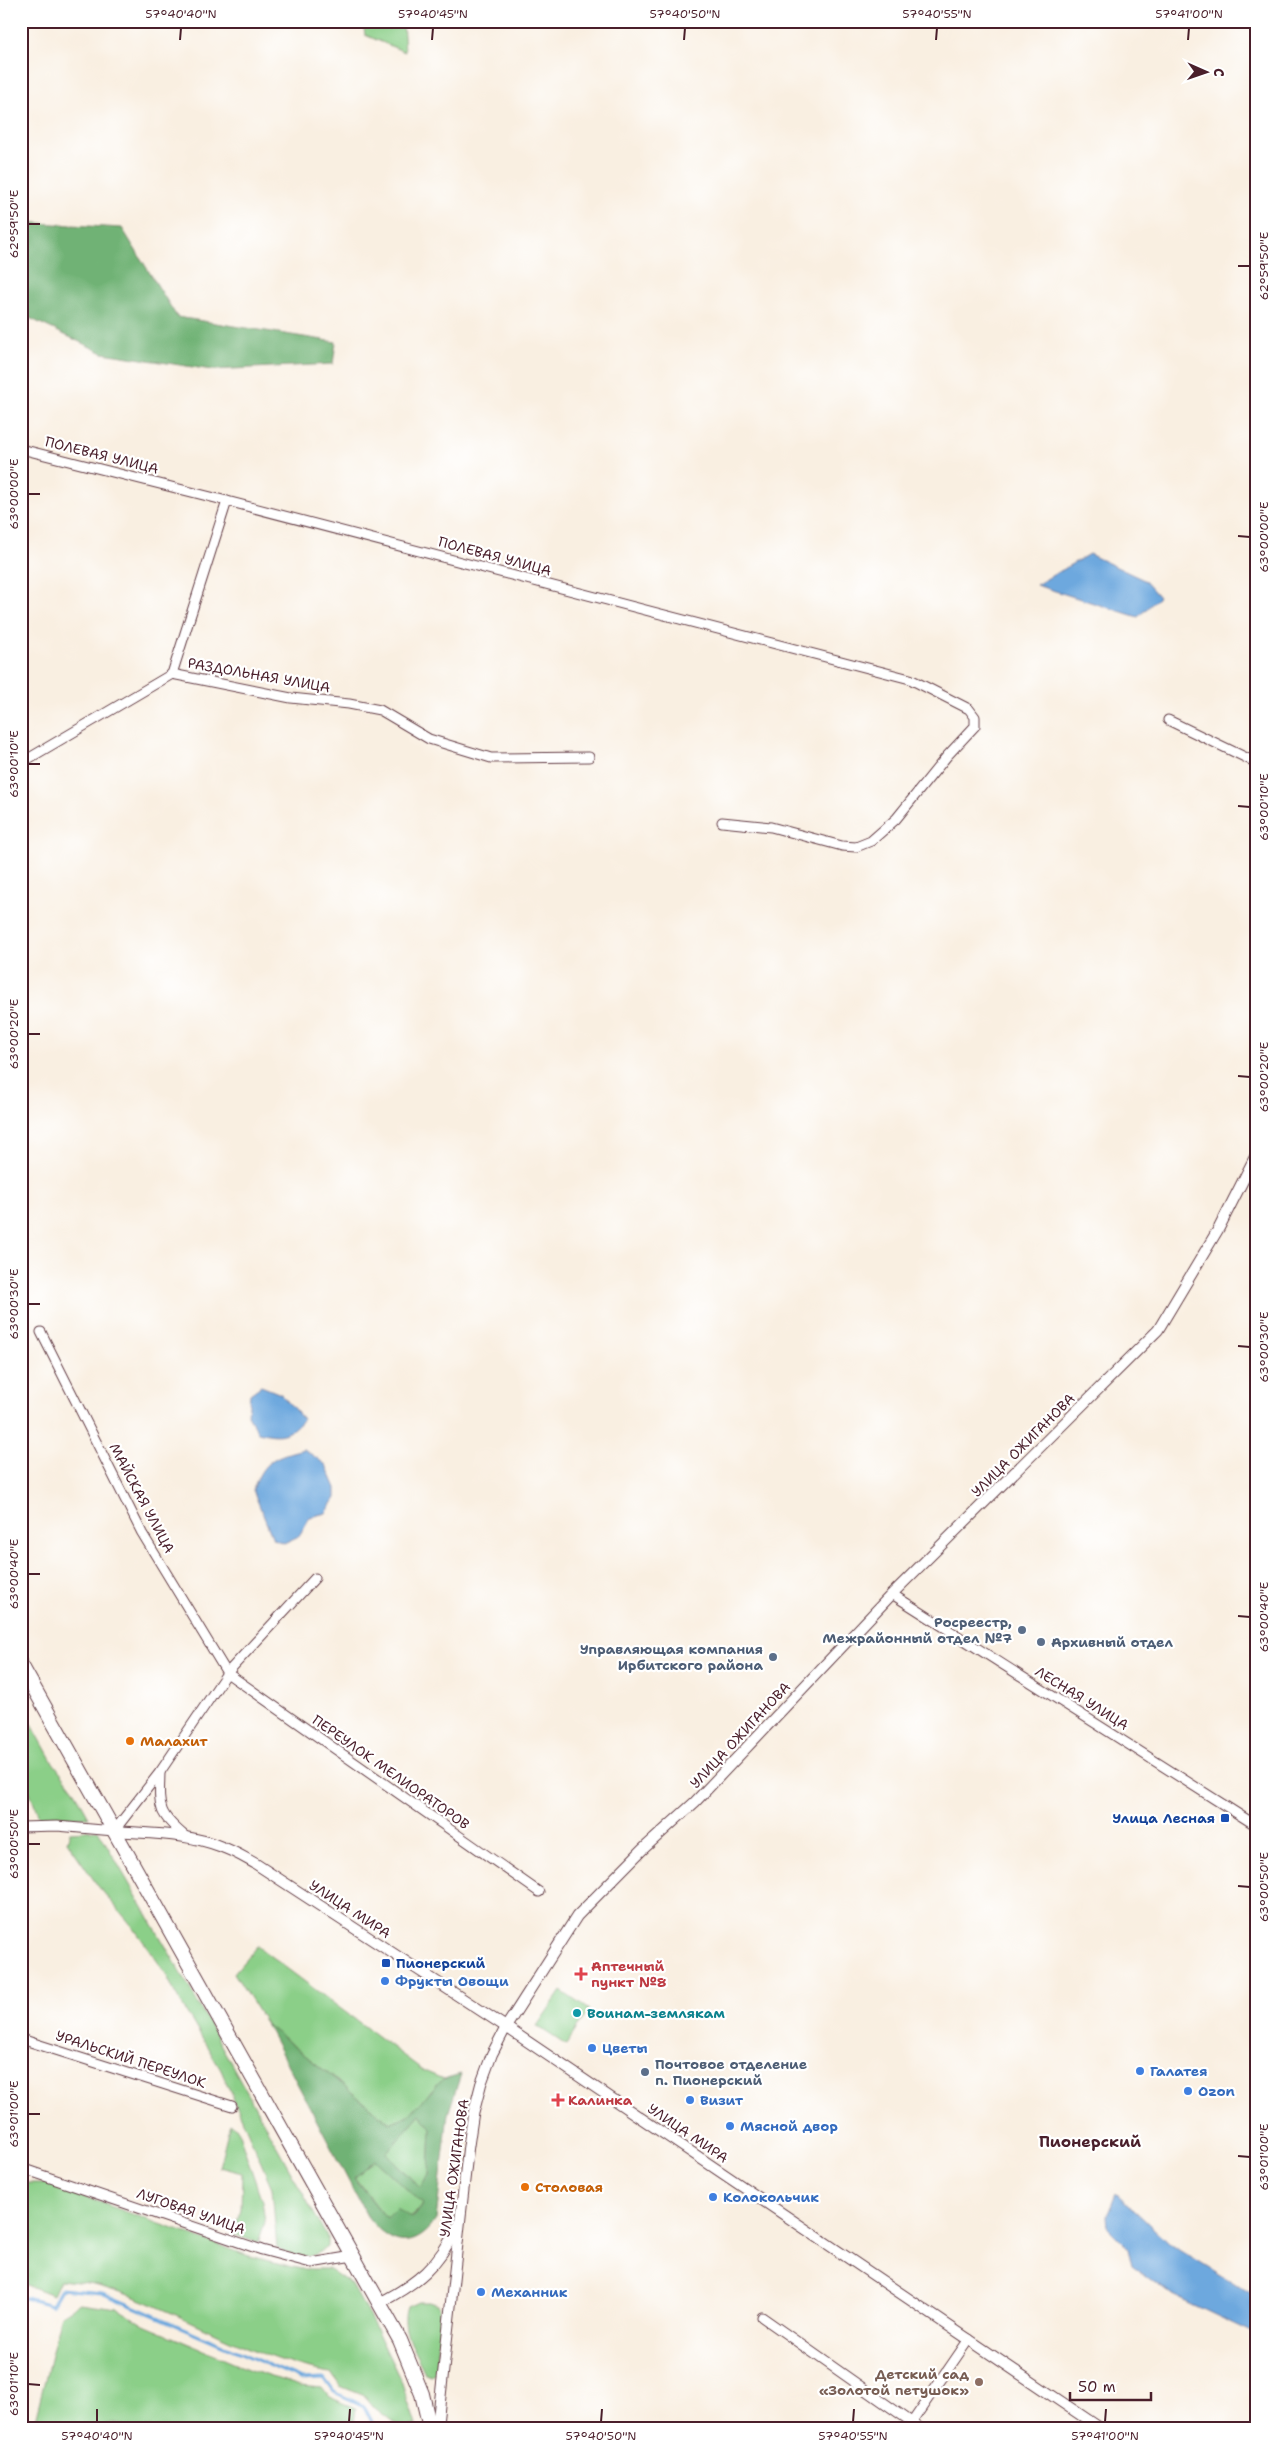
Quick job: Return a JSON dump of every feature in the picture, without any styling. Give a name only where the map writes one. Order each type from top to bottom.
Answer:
[{"type":"main road","points":[[21,1665],[400,2340],[412,2367],[430,2428]]},
{"type":"street","name":"ПОЛЕВАЯ УЛИЦА","points":[[21,449],[227,500],[910,679],[958,702],[969,709],[975,717],[975,726],[947,756],[896,820],[871,841],[856,846],[842,846],[771,827],[722,822]]},
{"type":"street","points":[[172,674],[227,500]]},
{"type":"street","name":"РАЗДОЛЬНАЯ УЛИЦА","points":[[21,763],[172,674],[291,698],[349,704],[380,710],[430,739],[491,758],[589,757]]},
{"type":"street","points":[[1168,720],[1257,763]]},
{"type":"street","name":"УЛИЦА ОЖИГАНОВА","points":[[437,2428],[473,2115],[484,2077],[506,2027],[577,1916],[642,1850],[695,1802],[892,1594],[1158,1330],[1219,1228],[1257,1153]]},
{"type":"street","name":"МАЙСКАЯ УЛИЦА","points":[[41,1332],[142,1533],[227,1673]]},
{"type":"street","points":[[21,1827],[57,1826],[114,1831],[160,1772],[227,1673],[315,1578]]},
{"type":"street","name":"ЛЕСНАЯ УЛИЦА","points":[[892,1594],[1257,1826]]},
{"type":"street","name":"ПЕРЕУЛОК МЕЛИОРАТОРОВ","points":[[227,1673],[539,1892]]},
{"type":"street","points":[[160,1772],[159,1804],[166,1820],[186,1837]]},
{"type":"street","name":"УЛИЦА МИРА","points":[[114,1831],[186,1837],[222,1847],[256,1864],[506,2027],[1100,2428]]},
{"type":"street","name":"УРАЛЬСКИЙ ПЕРЕУЛОК","points":[[21,2039],[232,2106]]},
{"type":"street","name":"ЛУГОВАЯ УЛИЦА","points":[[21,2168],[262,2250],[302,2261],[311,2263],[354,2256]]},
{"type":"street","points":[[380,2303],[406,2290],[429,2270],[448,2247],[461,2219]]},
{"type":"street","points":[[762,2317],[910,2425],[920,2428]]},
{"type":"street","points":[[910,2425],[968,2339]]},
{"type":"green space","points":[[363,21],[403,21],[405,52],[365,35]]},
{"type":"green space","points":[[21,222],[122,228],[177,317],[336,342],[333,364],[212,370],[103,353],[21,314]]},
{"type":"green space","points":[[21,1705],[52,1761],[74,1790],[89,1817],[39,1817],[21,1769]]},
{"type":"green space","points":[[98,1830],[180,1971],[327,2237],[327,2247],[320,2252],[303,2257],[277,2248],[272,2188],[221,2070],[175,1993],[165,1972],[133,1927],[98,1886],[67,1841],[70,1832]]},
{"type":"green space","points":[[257,1946],[424,2071],[443,2079],[409,2115],[390,2123],[266,2024],[234,1973]]},
{"type":"green space","points":[[561,1991],[589,2010],[566,2045],[537,2026]]},
{"type":"green space","points":[[266,2024],[390,2123],[409,2115],[443,2079],[461,2074],[448,2114],[436,2220],[418,2237],[410,2241],[401,2241],[384,2234],[367,2216]],"holes":[[[420,2114],[431,2128],[429,2175],[420,2188],[386,2153]],[[375,2160],[423,2204],[412,2218],[396,2208],[386,2218],[354,2178]]]},
{"type":"green space","points":[[421,2113],[431,2128],[429,2175],[420,2188],[386,2153]]},
{"type":"green space","points":[[230,2123],[237,2128],[262,2201],[265,2222],[258,2243],[233,2234],[241,2210],[242,2173],[219,2167]]},
{"type":"green space","points":[[375,2160],[423,2204],[411,2218],[386,2218],[354,2177]]},
{"type":"green space","points":[[21,2183],[46,2183],[249,2256],[301,2269],[329,2269],[352,2285],[402,2383],[416,2425],[401,2428],[375,2408],[365,2396],[340,2386],[331,2373],[273,2358],[131,2296],[97,2285],[60,2280],[53,2295],[21,2283]]},
{"type":"green space","points":[[418,2302],[429,2302],[437,2305],[440,2312],[437,2371],[431,2375],[425,2373],[410,2341],[405,2324],[407,2307]]},
{"type":"green space","points":[[80,2303],[117,2308],[144,2325],[250,2370],[300,2386],[322,2388],[329,2397],[356,2408],[354,2422],[361,2428],[135,2428],[112,2423],[99,2428],[33,2428],[61,2315]]},
{"type":"water","points":[[1089,554],[1144,580],[1159,597],[1138,617],[1036,585]]},
{"type":"water","points":[[261,1386],[281,1394],[303,1419],[283,1434],[272,1435],[258,1432],[248,1415],[250,1394]]},
{"type":"water","points":[[304,1449],[326,1465],[336,1488],[336,1498],[326,1513],[310,1517],[299,1536],[284,1543],[273,1539],[253,1490],[261,1472],[271,1461],[285,1454]]},
{"type":"water","points":[[1116,2193],[1169,2243],[1257,2297],[1255,2334],[1171,2294],[1132,2265],[1128,2248],[1108,2228],[1107,2215]]},
{"type":"waterway","points":[[21,2297],[52,2305],[61,2289],[102,2293],[301,2379],[324,2378],[334,2392],[364,2406],[373,2424],[380,2428]]},
{"type":"place","name":"Росреестр, Межрайонный отдел №7","points":[[1022,1630]]},
{"type":"place","name":"Архивный отдел","points":[[1041,1642]]},
{"type":"place","name":"Управляющая компания Ирбитского района","points":[[773,1657]]},
{"type":"place","name":"Малахит","points":[[130,1741]]},
{"type":"place","name":"Улица Лесная","points":[[1225,1818]]},
{"type":"place","name":"Пионерский","points":[[386,1963]]},
{"type":"place","name":"Аптечный пункт №8","points":[[581,1974]]},
{"type":"place","name":"Фрукты Овощи","points":[[385,1981]]},
{"type":"place","name":"Воинам-землякам","points":[[577,2013]]},
{"type":"place","name":"Цветы","points":[[592,2048]]},
{"type":"place","name":"Галатея","points":[[1140,2071]]},
{"type":"place","name":"Почтовое отделение п. Пионерский","points":[[645,2072]]},
{"type":"place","name":"Ozon","points":[[1188,2091]]},
{"type":"place","name":"Калинка","points":[[558,2100]]},
{"type":"place","name":"Визит","points":[[690,2100]]},
{"type":"place","name":"Мясной двор","points":[[730,2126]]},
{"type":"place","name":"Столовая","points":[[525,2187]]},
{"type":"place","name":"Колокольчик","points":[[713,2197]]},
{"type":"place","name":"Механник","points":[[481,2292]]},
{"type":"place","name":"Детский сад «Золотой петушок»","points":[[979,2382]]},
{"type":"district","name":"Пионерский","points":[[1090,2141]]}]
